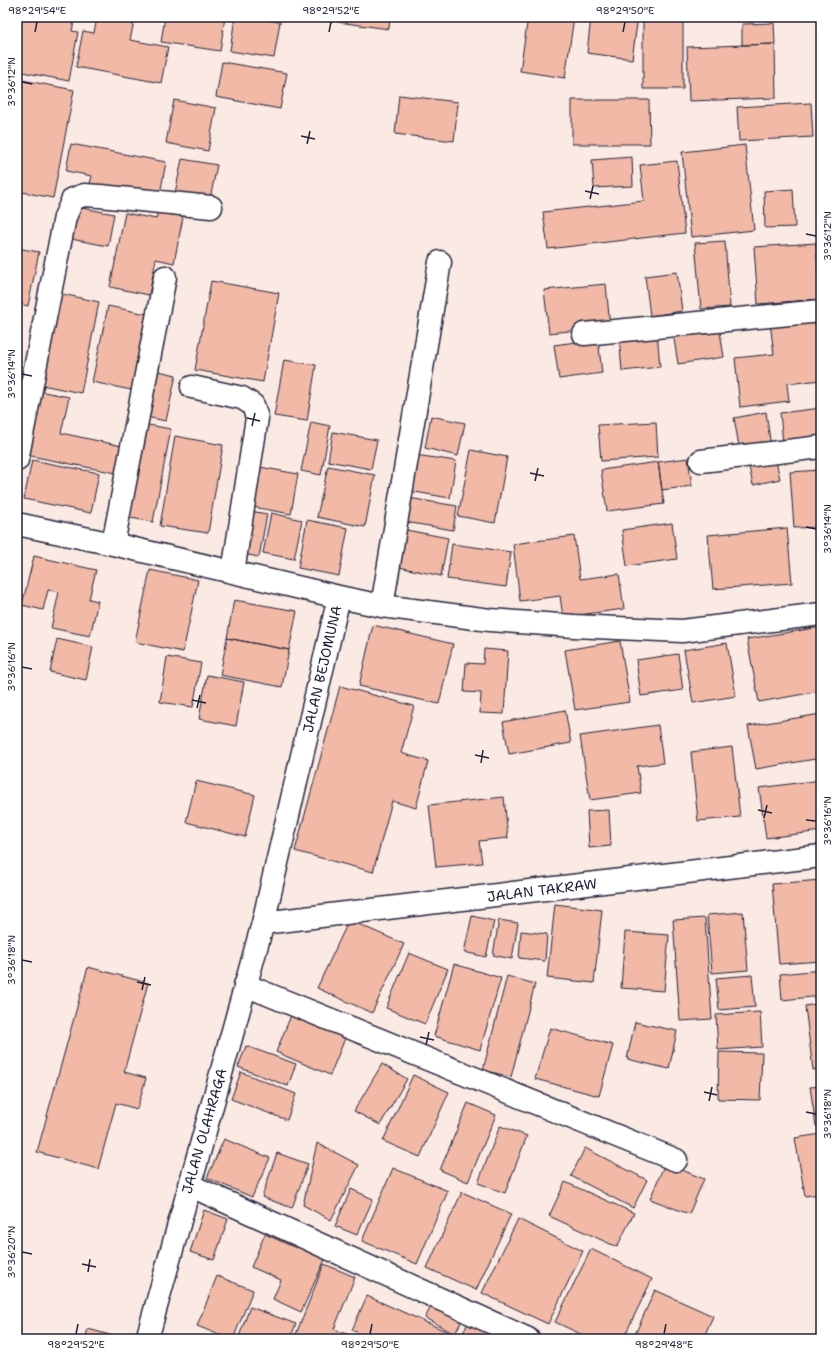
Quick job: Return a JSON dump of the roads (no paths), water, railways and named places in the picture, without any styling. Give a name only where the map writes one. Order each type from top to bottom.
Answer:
[{"type":"street","points":[[17,460],[65,217],[73,199],[84,195],[210,207]]},
{"type":"street","points":[[382,606],[440,262]]},
{"type":"street","points":[[113,544],[165,277]]},
{"type":"street","points":[[584,334],[821,311]]},
{"type":"street","points":[[192,387],[242,398],[253,405],[257,418],[233,572]]},
{"type":"street","points":[[701,461],[821,447]]},
{"type":"street","name":"JALAN BEJOMUNA","points":[[17,524],[113,544],[339,597],[263,923]]},
{"type":"street","points":[[339,597],[382,606],[490,620],[682,631],[821,614]]},
{"type":"street","name":"JALAN TAKRAW","points":[[263,923],[821,856]]},
{"type":"street","name":"JALAN OLAHRAGA","points":[[147,1339],[263,923]]},
{"type":"street","points":[[245,985],[676,1160]]},
{"type":"street","points":[[189,1185],[528,1339]]}]
